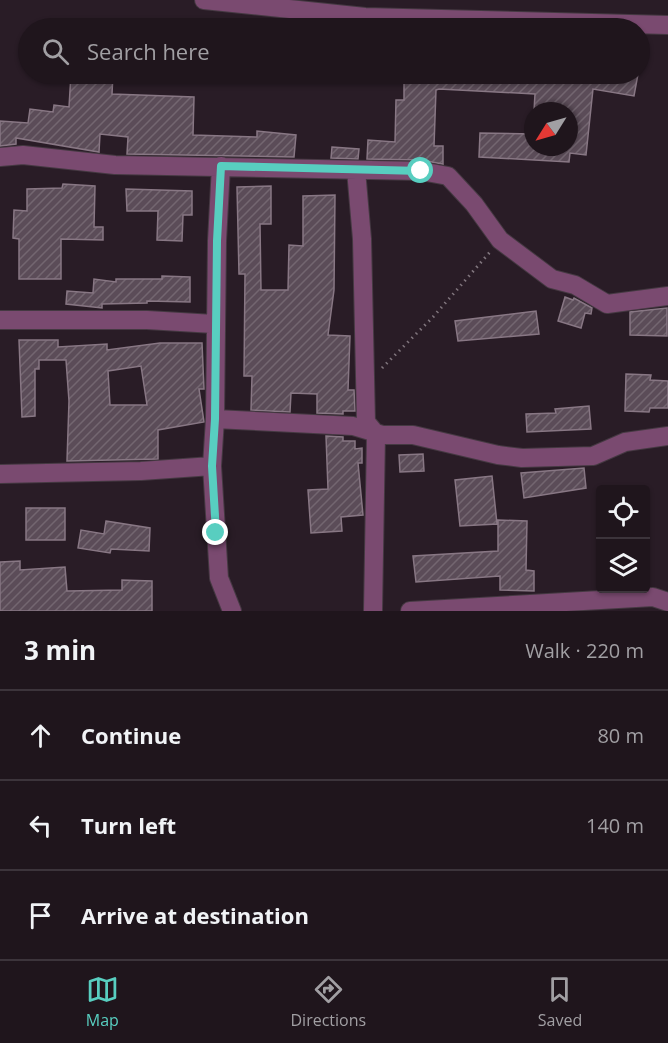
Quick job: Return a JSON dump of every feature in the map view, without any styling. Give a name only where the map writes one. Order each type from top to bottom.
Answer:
[{"type":"street","points":[[204,0],[365,17],[403,18]]},
{"type":"street","points":[[650,25],[668,25]]},
{"type":"street","points":[[0,157],[23,155],[115,165],[421,171],[448,176],[474,204],[500,240],[538,271],[552,279],[575,285],[607,304],[668,297]]},
{"type":"street","points":[[221,166],[214,324],[215,419],[212,466],[219,578],[232,611]]},
{"type":"street","points":[[356,170],[362,239],[366,422],[376,434],[373,611]]},
{"type":"street","points":[[0,320],[147,320],[214,324]]},
{"type":"street","points":[[215,419],[353,426],[376,434],[413,435],[498,455],[539,458],[593,456],[624,442],[668,436]]},
{"type":"street","points":[[0,474],[141,471],[212,466]]},
{"type":"street","points":[[410,611],[653,597],[668,602]]},
{"type":"path","points":[[366,379],[391,360],[462,285],[500,240]]},
{"type":"building","points":[[70,84],[112,84],[112,94],[194,97],[193,135],[257,137],[257,131],[296,135],[294,157],[127,154],[128,137],[100,134],[99,152],[16,138],[16,144],[0,146],[0,121],[28,123],[30,109],[53,112],[54,105],[69,107]]},
{"type":"building","points":[[404,84],[636,84],[634,96],[593,89],[586,155],[578,154],[578,102],[535,102],[535,94],[439,89],[436,90],[434,146],[443,146],[443,164],[421,160],[367,159],[368,140],[395,142],[396,100],[404,100]]},
{"type":"building","points":[[480,133],[524,134],[524,156],[570,156],[569,162],[479,157]]},
{"type":"building","points":[[332,147],[359,149],[358,159],[331,158]]},
{"type":"building","points":[[63,184],[95,186],[94,227],[103,227],[103,240],[61,239],[61,279],[19,279],[19,239],[13,238],[14,210],[27,211],[27,189],[62,188]]},
{"type":"building","points":[[271,186],[271,224],[260,224],[261,290],[288,290],[289,245],[303,246],[303,196],[335,195],[334,290],[328,335],[350,336],[348,390],[354,390],[355,411],[343,411],[343,414],[317,413],[317,394],[291,393],[290,412],[251,410],[252,376],[244,376],[245,274],[239,274],[237,187]]},
{"type":"building","points":[[126,189],[192,191],[192,215],[183,215],[182,241],[157,240],[158,211],[127,211]]},
{"type":"building","points":[[162,276],[190,277],[190,302],[147,301],[147,303],[102,304],[102,308],[66,304],[67,291],[93,293],[94,279],[116,282],[116,279],[162,279]]},
{"type":"building","points":[[565,297],[573,300],[574,298],[592,308],[591,314],[585,313],[581,328],[558,321]]},
{"type":"building","points":[[667,308],[667,336],[630,335],[630,312]]},
{"type":"building","points":[[536,311],[539,334],[458,341],[455,321]]},
{"type":"building","points":[[19,340],[58,340],[58,347],[107,344],[107,350],[160,343],[202,343],[204,389],[199,389],[204,422],[158,430],[158,459],[67,461],[69,401],[66,360],[39,360],[39,369],[35,369],[35,416],[22,417]],"holes":[[[141,366],[147,405],[110,405],[108,371]]]},
{"type":"building","points":[[626,374],[651,375],[650,380],[668,381],[668,408],[650,408],[649,412],[625,411]]},
{"type":"building","points":[[589,406],[591,429],[527,432],[526,414],[556,413],[555,409]]},
{"type":"building","points":[[326,436],[343,437],[343,441],[355,441],[355,449],[362,448],[362,463],[358,463],[363,515],[341,517],[342,531],[311,533],[308,490],[328,489]]},
{"type":"building","points":[[423,454],[424,471],[400,472],[399,455]]},
{"type":"building","points":[[584,468],[586,488],[524,498],[521,473]]},
{"type":"building","points":[[492,476],[497,524],[460,526],[455,480]]},
{"type":"building","points":[[26,508],[65,508],[65,540],[26,540]]},
{"type":"building","points":[[498,520],[527,521],[526,570],[534,571],[534,591],[500,590],[500,576],[416,582],[413,556],[498,551]]},
{"type":"building","points":[[106,521],[150,528],[149,551],[111,549],[110,553],[78,548],[81,530],[104,534]]},
{"type":"building","points":[[20,561],[20,570],[65,567],[67,591],[122,590],[122,580],[152,581],[152,611],[0,611],[0,562]]},
{"type":"route","points":[[216,533],[212,466],[215,419],[214,324],[221,166],[421,171]]}]
